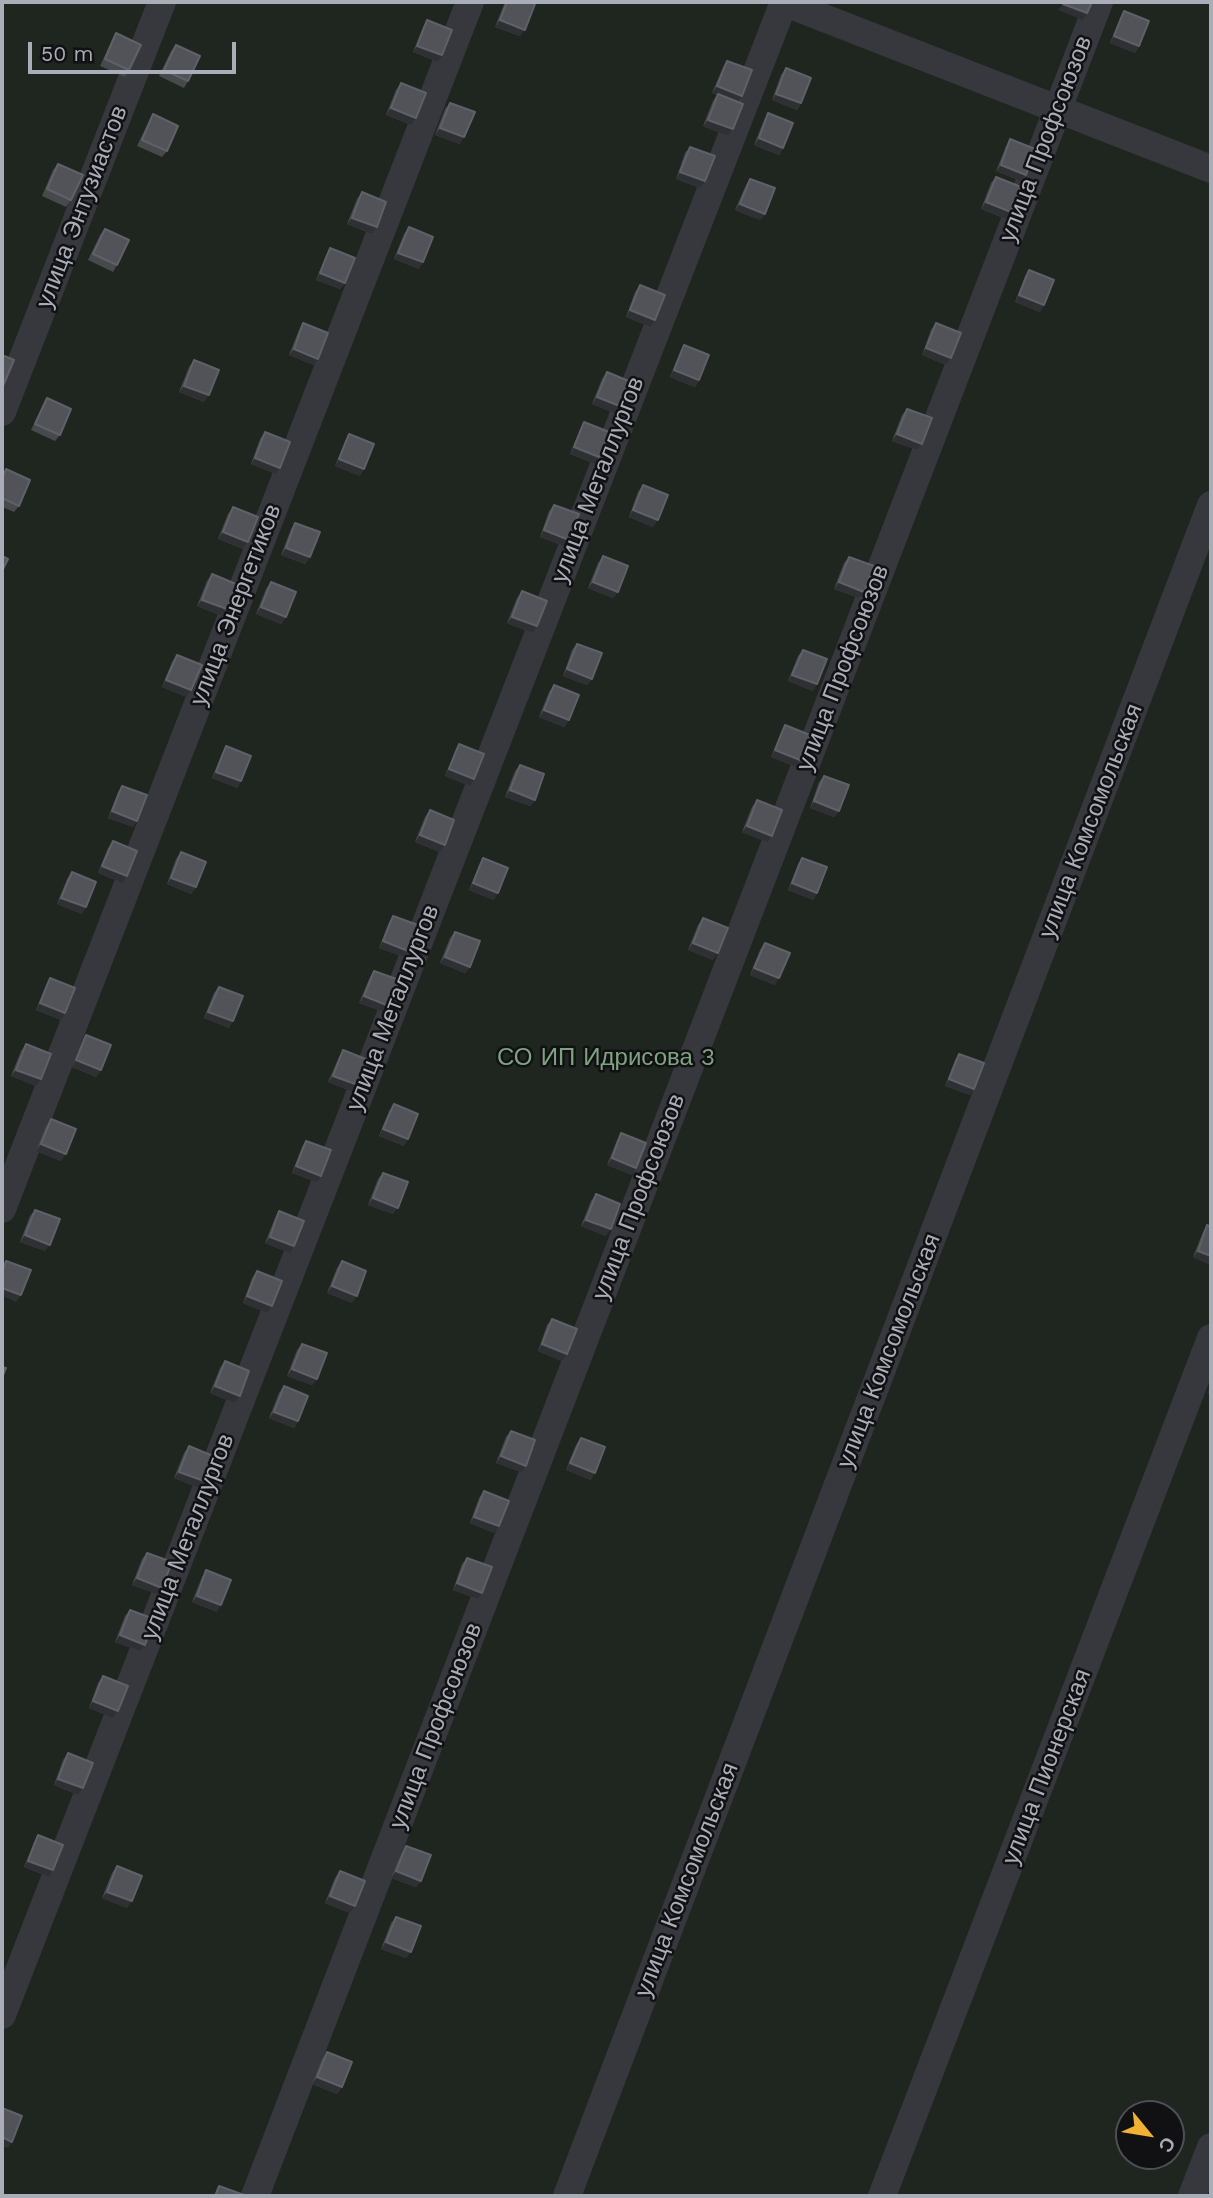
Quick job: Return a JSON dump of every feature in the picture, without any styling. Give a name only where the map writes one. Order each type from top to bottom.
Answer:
[{"type":"street","name":"улица Энтузиастов","points":[[2,412],[162,2]]},
{"type":"street","name":"улица Энергетиков","points":[[2,1209],[470,2]]},
{"type":"street","points":[[784,2],[1211,169]]},
{"type":"street","name":"улица Металлургов","points":[[2,2015],[784,2]]},
{"type":"street","name":"улица Профсоюзов","points":[[255,2196],[1099,2]]},
{"type":"street","name":"улица Комсомольская","points":[[567,2196],[1211,505]]},
{"type":"street","name":"улица Пионерская","points":[[882,2196],[1211,1338]]},
{"type":"street","points":[[1192,2196],[1211,2147]]},
{"type":"green space","name":"СО ИП Идрисова 3","points":[[2,2],[1211,2],[1211,2196],[2,2196]]},
{"type":"building","points":[[507,2],[535,4],[525,30],[500,20]]},
{"type":"building","points":[[1063,2],[1092,2],[1087,13]]},
{"type":"building","points":[[1124,11],[1149,21],[1139,46],[1114,36]]},
{"type":"building","points":[[427,20],[452,30],[442,55],[417,46]]},
{"type":"building","points":[[116,33],[141,45],[129,70],[105,59]]},
{"type":"building","points":[[176,45],[200,56],[188,81],[164,70]]},
{"type":"building","points":[[727,61],[752,70],[742,96],[717,86]]},
{"type":"building","points":[[786,68],[811,78],[801,103],[776,94]]},
{"type":"building","points":[[401,83],[426,93],[416,118],[391,108]]},
{"type":"building","points":[[718,94],[743,104],[733,129],[708,120]]},
{"type":"building","points":[[450,103],[475,112],[464,137],[440,128]]},
{"type":"building","points":[[768,113],[793,123],[783,148],[759,138]]},
{"type":"building","points":[[153,114],[178,126],[167,151],[142,140]]},
{"type":"building","points":[[1010,139],[1035,149],[1026,175],[1001,165]]},
{"type":"building","points":[[690,147],[715,156],[705,181],[680,172]]},
{"type":"building","points":[[58,164],[83,175],[71,200],[47,189]]},
{"type":"building","points":[[996,177],[1021,187],[1011,212],[986,202]]},
{"type":"building","points":[[750,179],[775,188],[765,214],[740,204]]},
{"type":"building","points":[[362,192],[386,202],[377,227],[352,218]]},
{"type":"building","points":[[409,227],[433,237],[423,262],[398,253]]},
{"type":"building","points":[[105,229],[129,240],[117,265],[93,254]]},
{"type":"building","points":[[330,248],[355,258],[345,283],[320,273]]},
{"type":"building","points":[[1029,270],[1054,280],[1044,305],[1019,295]]},
{"type":"building","points":[[640,285],[665,295],[655,320],[630,310]]},
{"type":"building","points":[[303,323],[328,333],[318,359],[294,349]]},
{"type":"building","points":[[936,323],[961,333],[951,358],[926,348]]},
{"type":"building","points":[[684,345],[709,355],[699,380],[674,370]]},
{"type":"building","points":[[2,355],[14,360],[3,386],[2,385]]},
{"type":"building","points":[[194,360],[219,370],[209,395],[184,386]]},
{"type":"building","points":[[607,372],[631,382],[622,407],[597,397]]},
{"type":"building","points":[[47,398],[71,409],[60,435],[35,424]]},
{"type":"building","points":[[907,409],[932,418],[922,444],[897,434]]},
{"type":"building","points":[[584,422],[609,432],[599,457],[574,447]]},
{"type":"building","points":[[265,432],[290,442],[280,468],[255,458]]},
{"type":"building","points":[[349,434],[374,444],[364,469],[339,459]]},
{"type":"building","points":[[6,469],[30,480],[19,506],[2,498],[2,479]]},
{"type":"building","points":[[643,485],[668,495],[658,520],[633,510]]},
{"type":"building","points":[[554,505],[579,514],[569,540],[544,530]]},
{"type":"building","points":[[233,507],[258,517],[248,542],[223,532]]},
{"type":"building","points":[[295,523],[320,532],[310,557],[286,548]]},
{"type":"building","points":[[2,556],[8,559],[2,571]]},
{"type":"building","points":[[603,556],[628,566],[618,592],[593,582]]},
{"type":"building","points":[[849,557],[874,566],[864,592],[839,582]]},
{"type":"building","points":[[212,574],[236,584],[227,609],[202,600]]},
{"type":"building","points":[[271,582],[296,592],[286,617],[261,607]]},
{"type":"building","points":[[522,591],[547,601],[537,626],[512,617]]},
{"type":"building","points":[[577,644],[602,653],[592,679],[567,669]]},
{"type":"building","points":[[803,650],[827,659],[817,684],[792,675]]},
{"type":"building","points":[[177,655],[202,665],[191,690],[166,680]]},
{"type":"building","points":[[554,685],[579,695],[569,720],[544,710]]},
{"type":"building","points":[[785,725],[810,735],[800,760],[775,750]]},
{"type":"building","points":[[459,744],[484,754],[474,779],[449,769]]},
{"type":"building","points":[[226,746],[251,756],[241,781],[216,772]]},
{"type":"building","points":[[520,765],[544,774],[535,800],[510,790]]},
{"type":"building","points":[[824,776],[849,785],[839,811],[814,801]]},
{"type":"building","points":[[122,786],[147,795],[137,821],[112,811]]},
{"type":"building","points":[[757,800],[782,810],[772,836],[747,826]]},
{"type":"building","points":[[430,810],[454,820],[445,845],[420,835]]},
{"type":"building","points":[[113,841],[137,851],[127,876],[102,866]]},
{"type":"building","points":[[181,852],[206,862],[196,887],[171,878]]},
{"type":"building","points":[[483,858],[508,868],[498,893],[473,883]]},
{"type":"building","points":[[802,858],[827,867],[817,893],[792,883]]},
{"type":"building","points":[[72,872],[96,882],[86,907],[61,898]]},
{"type":"building","points":[[393,916],[418,925],[408,951],[383,941]]},
{"type":"building","points":[[703,918],[728,928],[718,953],[693,943]]},
{"type":"building","points":[[455,932],[480,941],[470,967],[445,957]]},
{"type":"building","points":[[765,943],[790,953],[779,978],[754,968]]},
{"type":"building","points":[[374,971],[399,980],[389,1006],[364,996]]},
{"type":"building","points":[[50,978],[75,988],[65,1013],[40,1003]]},
{"type":"building","points":[[219,987],[243,996],[233,1021],[208,1012]]},
{"type":"building","points":[[86,1035],[111,1045],[101,1070],[76,1060]]},
{"type":"building","points":[[26,1044],[51,1054],[41,1079],[16,1070]]},
{"type":"building","points":[[343,1050],[368,1060],[358,1085],[333,1076]]},
{"type":"building","points":[[959,1054],[984,1063],[974,1089],[949,1079]]},
{"type":"building","points":[[394,1104],[418,1114],[408,1139],[383,1129]]},
{"type":"building","points":[[51,1119],[76,1129],[66,1154],[41,1144]]},
{"type":"building","points":[[621,1133],[646,1143],[636,1168],[612,1158]]},
{"type":"building","points":[[306,1141],[331,1150],[321,1176],[296,1166]]},
{"type":"building","points":[[383,1173],[408,1182],[398,1208],[373,1198]]},
{"type":"building","points":[[596,1194],[620,1204],[611,1229],[586,1220]]},
{"type":"building","points":[[35,1210],[60,1219],[50,1245],[25,1235]]},
{"type":"building","points":[[279,1211],[304,1221],[294,1246],[270,1237]]},
{"type":"building","points":[[1207,1225],[1211,1227],[1211,1256],[1198,1251]]},
{"type":"building","points":[[6,1261],[31,1270],[21,1295],[2,1288],[2,1272]]},
{"type":"building","points":[[342,1261],[366,1271],[357,1296],[332,1286]]},
{"type":"building","points":[[257,1271],[282,1281],[272,1306],[247,1296]]},
{"type":"building","points":[[552,1319],[577,1329],[567,1354],[542,1344]]},
{"type":"building","points":[[302,1344],[327,1353],[317,1379],[292,1369]]},
{"type":"building","points":[[225,1361],[249,1371],[240,1396],[215,1386]]},
{"type":"building","points":[[284,1386],[308,1396],[298,1421],[274,1412]]},
{"type":"building","points":[[511,1431],[535,1440],[526,1466],[501,1456]]},
{"type":"building","points":[[581,1438],[605,1447],[595,1473],[570,1463]]},
{"type":"building","points":[[189,1446],[213,1456],[204,1481],[179,1472]]},
{"type":"building","points":[[484,1491],[509,1501],[499,1526],[474,1517]]},
{"type":"building","points":[[147,1553],[172,1562],[162,1588],[137,1578]]},
{"type":"building","points":[[467,1558],[492,1567],[482,1593],[457,1583]]},
{"type":"building","points":[[206,1570],[231,1580],[221,1605],[197,1596]]},
{"type":"building","points":[[130,1610],[154,1619],[145,1645],[120,1635]]},
{"type":"building","points":[[103,1676],[128,1686],[118,1711],[93,1701]]},
{"type":"building","points":[[68,1753],[93,1763],[83,1788],[58,1779]]},
{"type":"building","points":[[38,1835],[63,1845],[53,1870],[28,1861]]},
{"type":"building","points":[[406,1846],[431,1855],[421,1881],[396,1871]]},
{"type":"building","points":[[117,1866],[142,1876],[132,1901],[107,1892]]},
{"type":"building","points":[[340,1871],[365,1881],[355,1906],[330,1896]]},
{"type":"building","points":[[396,1917],[421,1926],[411,1952],[386,1942]]},
{"type":"building","points":[[327,2052],[352,2062],[342,2087],[317,2077]]},
{"type":"building","points":[[2,2108],[22,2116],[12,2142],[2,2137]]},
{"type":"building","points":[[219,2186],[244,2195],[244,2196],[215,2196]]}]
